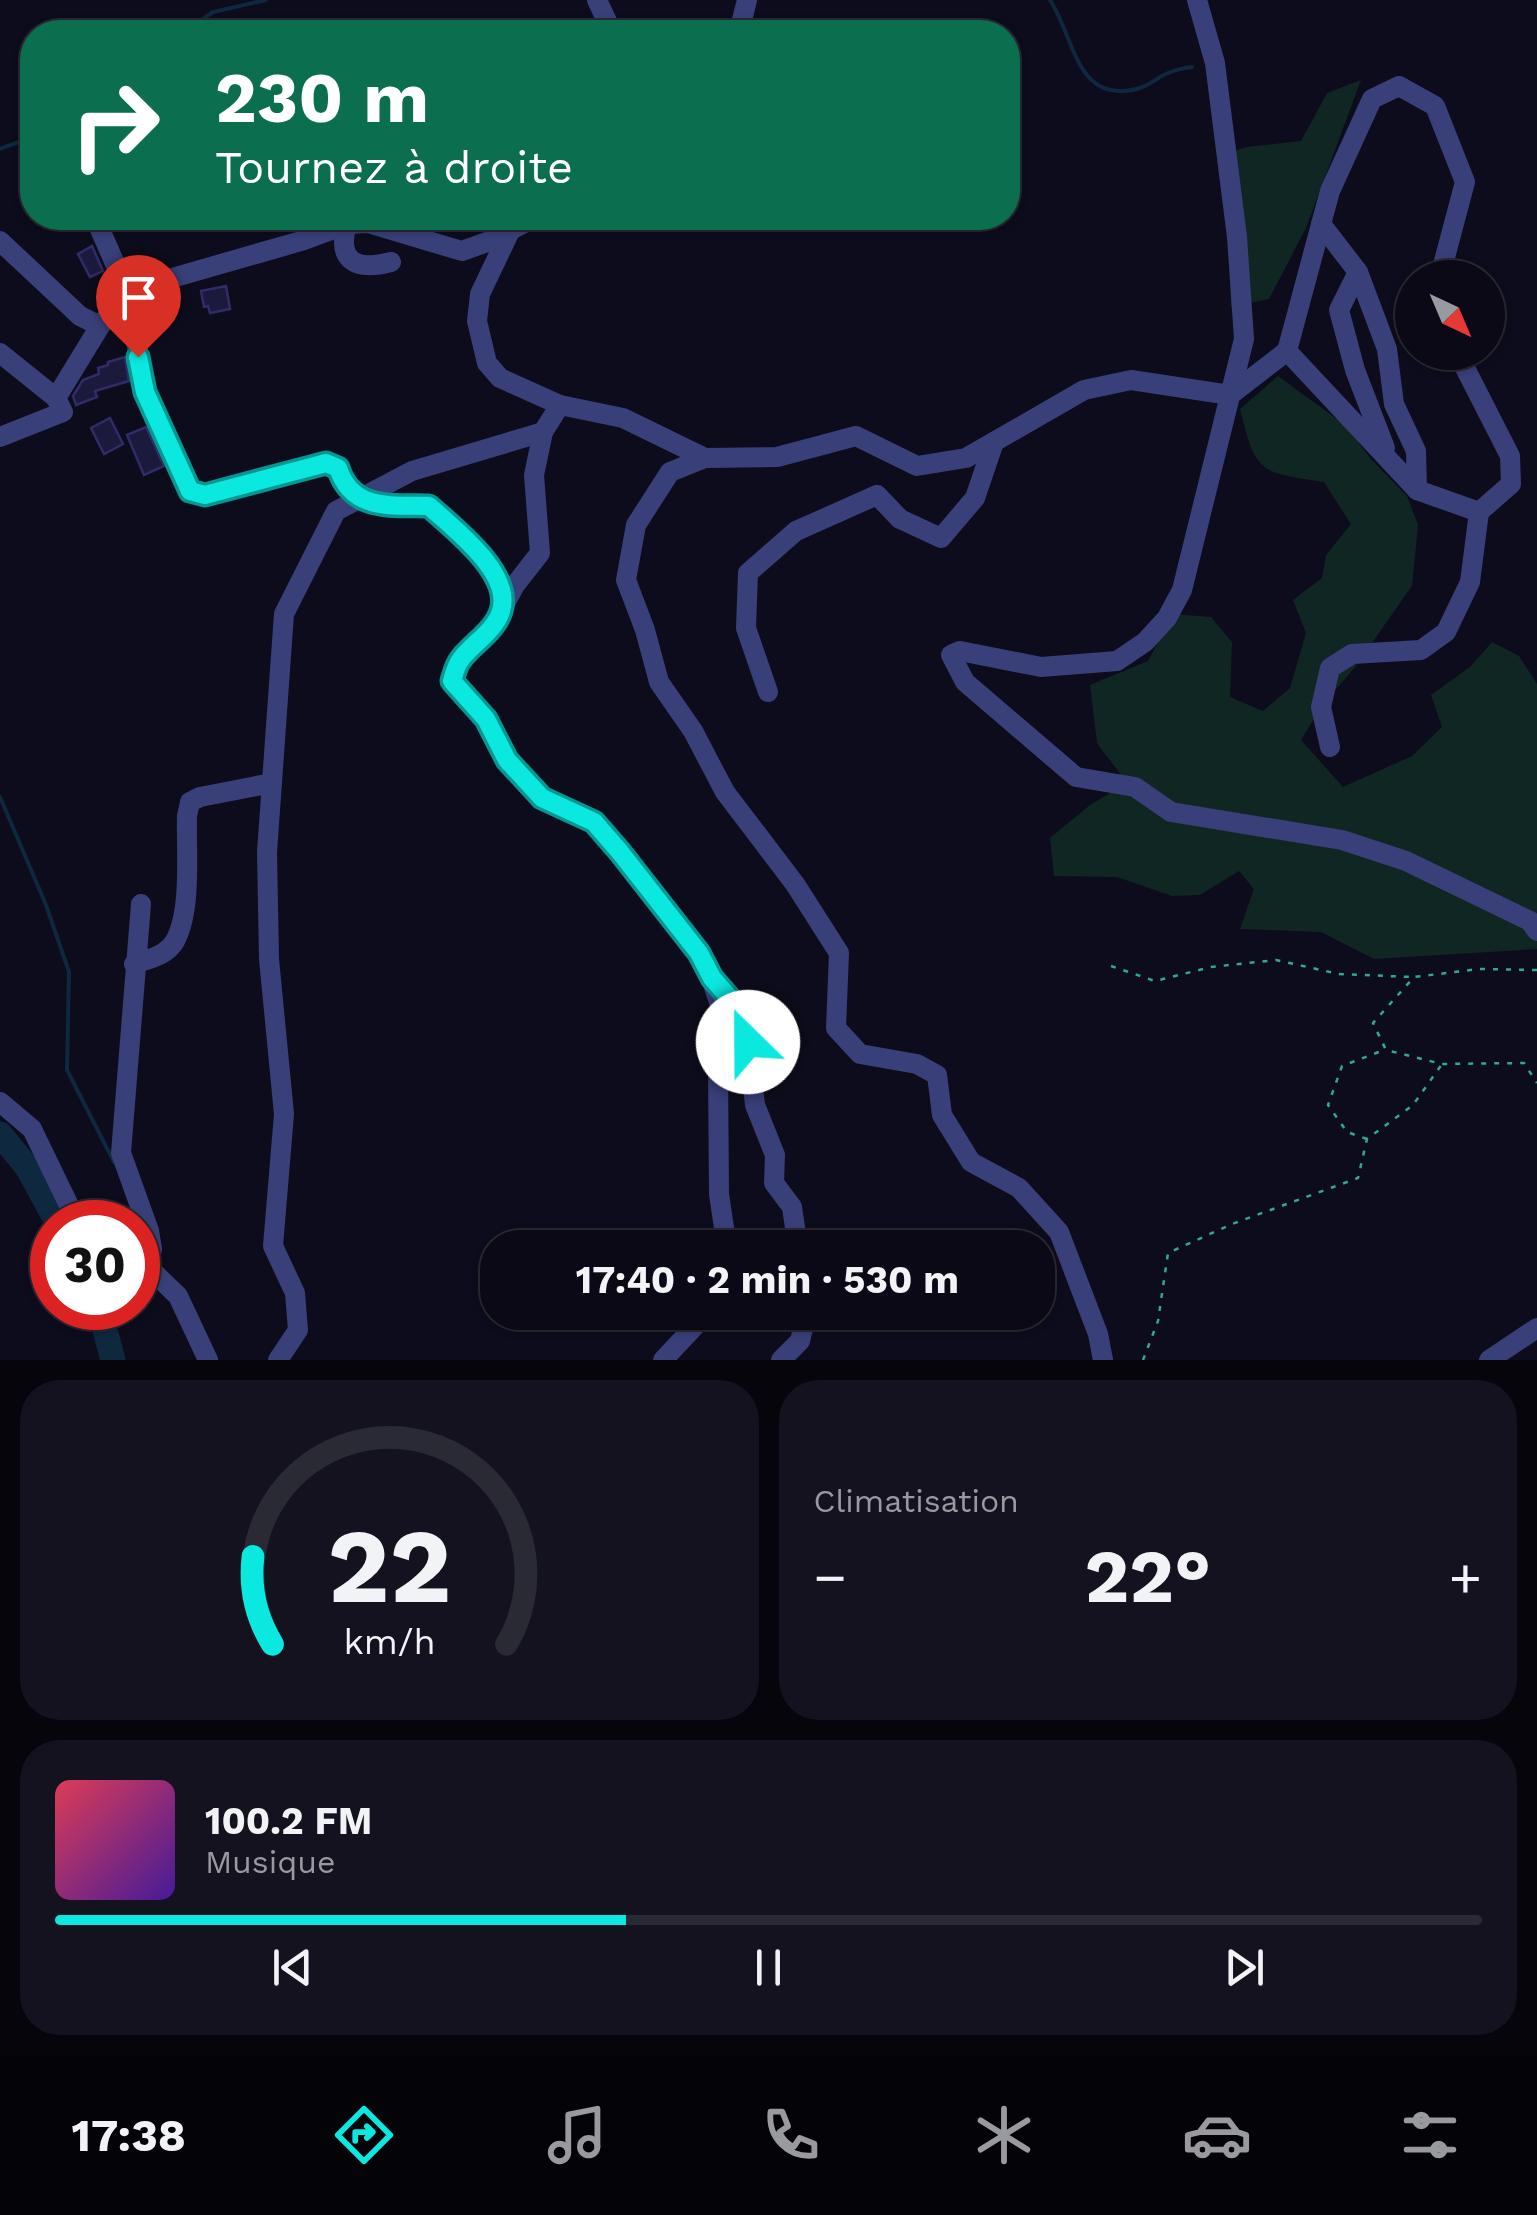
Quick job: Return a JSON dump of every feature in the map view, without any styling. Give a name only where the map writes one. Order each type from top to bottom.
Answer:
[{"type":"street","points":[[1197,0],[1215,63],[1237,237],[1244,340],[1182,590],[1167,618],[1145,642],[1117,661],[1041,667],[960,650],[951,655],[955,667],[988,704],[1076,777],[1135,787],[1171,812],[1342,840],[1406,860],[1530,921],[1537,931]]},
{"type":"street","points":[[1104,1360],[1098,1334],[1058,1232],[1019,1188],[972,1162],[942,1115],[936,1075],[917,1064],[860,1054],[836,1028],[839,953],[795,884],[726,792],[693,731],[659,682],[646,630],[626,580],[636,525],[670,472],[706,458],[777,457],[856,436],[918,466],[966,458],[1084,390],[1131,380],[1230,396],[1286,351],[1330,191],[1372,98],[1399,86],[1435,106],[1465,182],[1444,260]]},
{"type":"street","points":[[1321,224],[1358,272],[1387,349],[1394,404],[1416,451],[1417,490]]},
{"type":"street","points":[[100,230],[127,291],[145,392],[190,491],[205,495],[326,463],[338,468],[343,484],[359,499],[429,506],[476,549],[500,583],[501,611]]},
{"type":"street","points":[[56,398],[100,326],[127,291],[331,230]]},
{"type":"street","points":[[346,230],[345,252],[356,264],[370,267],[390,262]]},
{"type":"street","points":[[392,230],[462,250],[508,230]]},
{"type":"street","points":[[510,230],[480,294],[477,320],[486,363],[500,378],[560,404],[622,418],[706,458]]},
{"type":"street","points":[[0,241],[80,316],[100,326]]},
{"type":"street","points":[[1358,272],[1339,310],[1354,370],[1389,458]]},
{"type":"street","points":[[1286,351],[1417,490],[1478,512]]},
{"type":"street","points":[[0,353],[64,408],[59,416],[0,436]]},
{"type":"street","points":[[1330,747],[1321,707],[1330,668],[1352,654],[1420,650],[1446,632],[1470,582],[1478,512],[1511,484],[1510,456],[1466,370]]},
{"type":"street","points":[[560,404],[543,432],[534,475],[540,553],[480,640],[459,661],[452,681],[486,719],[507,760],[542,798],[594,822],[699,953],[712,978],[723,1014],[718,1067],[719,1194],[724,1230]]},
{"type":"street","points":[[278,1360],[298,1330],[295,1293],[273,1246],[284,1114],[269,959],[268,852],[284,614],[336,511],[412,471],[543,432]]},
{"type":"street","points":[[768,692],[746,628],[748,573],[796,531],[876,495],[900,519],[941,538],[975,498],[994,442]]},
{"type":"street","points":[[134,964],[160,956],[174,942],[185,904],[190,802],[200,796],[272,783]]},
{"type":"street","points":[[137,1200],[120,1153],[140,904]]},
{"type":"street","points":[[712,978],[740,1010],[755,1105],[775,1155],[774,1183],[792,1207],[795,1230]]},
{"type":"street","points":[[0,1102],[32,1129],[67,1200]]},
{"type":"street","points":[[160,1282],[178,1296],[208,1360]]},
{"type":"street","points":[[1490,1360],[1537,1328]]},
{"type":"street","points":[[664,1360],[692,1330]]},
{"type":"street","points":[[781,1360],[800,1341],[803,1330]]},
{"type":"path","points":[[1110,966],[1155,981],[1210,967],[1276,960],[1339,974],[1414,977],[1479,969],[1537,970]]},
{"type":"path","points":[[1386,1050],[1373,1023],[1414,977]]},
{"type":"path","points":[[1367,1140],[1348,1132],[1328,1106],[1342,1066],[1386,1050],[1442,1064],[1524,1063],[1537,1083]]},
{"type":"path","points":[[1143,1360],[1158,1322],[1168,1253],[1232,1224],[1358,1178],[1367,1140],[1413,1105],[1442,1064]]},
{"type":"green space","points":[[1361,80],[1306,228],[1269,299],[1231,307],[1227,153],[1301,141],[1327,93]]},
{"type":"green space","points":[[1278,376],[1345,425],[1407,496],[1418,525],[1412,586],[1355,667],[1321,707],[1301,740],[1343,787],[1412,756],[1442,727],[1431,695],[1470,667],[1492,642],[1519,656],[1537,684],[1537,949],[1374,959],[1321,932],[1240,929],[1254,889],[1239,871],[1200,895],[1172,896],[1117,877],[1054,876],[1050,838],[1090,805],[1127,783],[1097,743],[1090,685],[1148,661],[1173,614],[1211,617],[1232,642],[1230,697],[1263,711],[1290,688],[1306,633],[1293,600],[1322,578],[1326,555],[1351,524],[1324,482],[1273,472],[1256,458],[1240,409]]},
{"type":"building","points":[[92,246],[103,271],[90,277],[78,254]]},
{"type":"building","points":[[226,286],[230,309],[210,313],[208,306],[204,307],[201,291]]},
{"type":"building","points":[[125,357],[129,381],[95,391],[97,397],[76,405],[73,396],[83,380],[99,374],[98,368],[108,362]]},
{"type":"building","points":[[110,418],[123,444],[104,454],[91,428]]},
{"type":"building","points":[[146,427],[164,466],[144,475],[127,435]]},
{"type":"waterway","points":[[201,20],[213,12],[266,0]]},
{"type":"waterway","points":[[1050,0],[1080,65],[1102,88],[1140,88],[1168,73],[1192,67]]},
{"type":"waterway","points":[[0,149],[20,142]]},
{"type":"waterway","points":[[0,797],[46,905],[69,972],[67,1070],[114,1162]]},
{"type":"waterway","points":[[0,1134],[27,1167],[45,1200]]},
{"type":"waterway","points":[[105,1330],[113,1360]]},
{"type":"route","points":[[138,357],[145,392],[190,491],[205,495],[326,463],[338,468],[343,484],[359,499],[429,506],[476,549],[500,583],[501,611],[459,661],[452,681],[486,719],[507,760],[542,798],[594,822],[620,852],[740,1010],[748,1042]]}]
